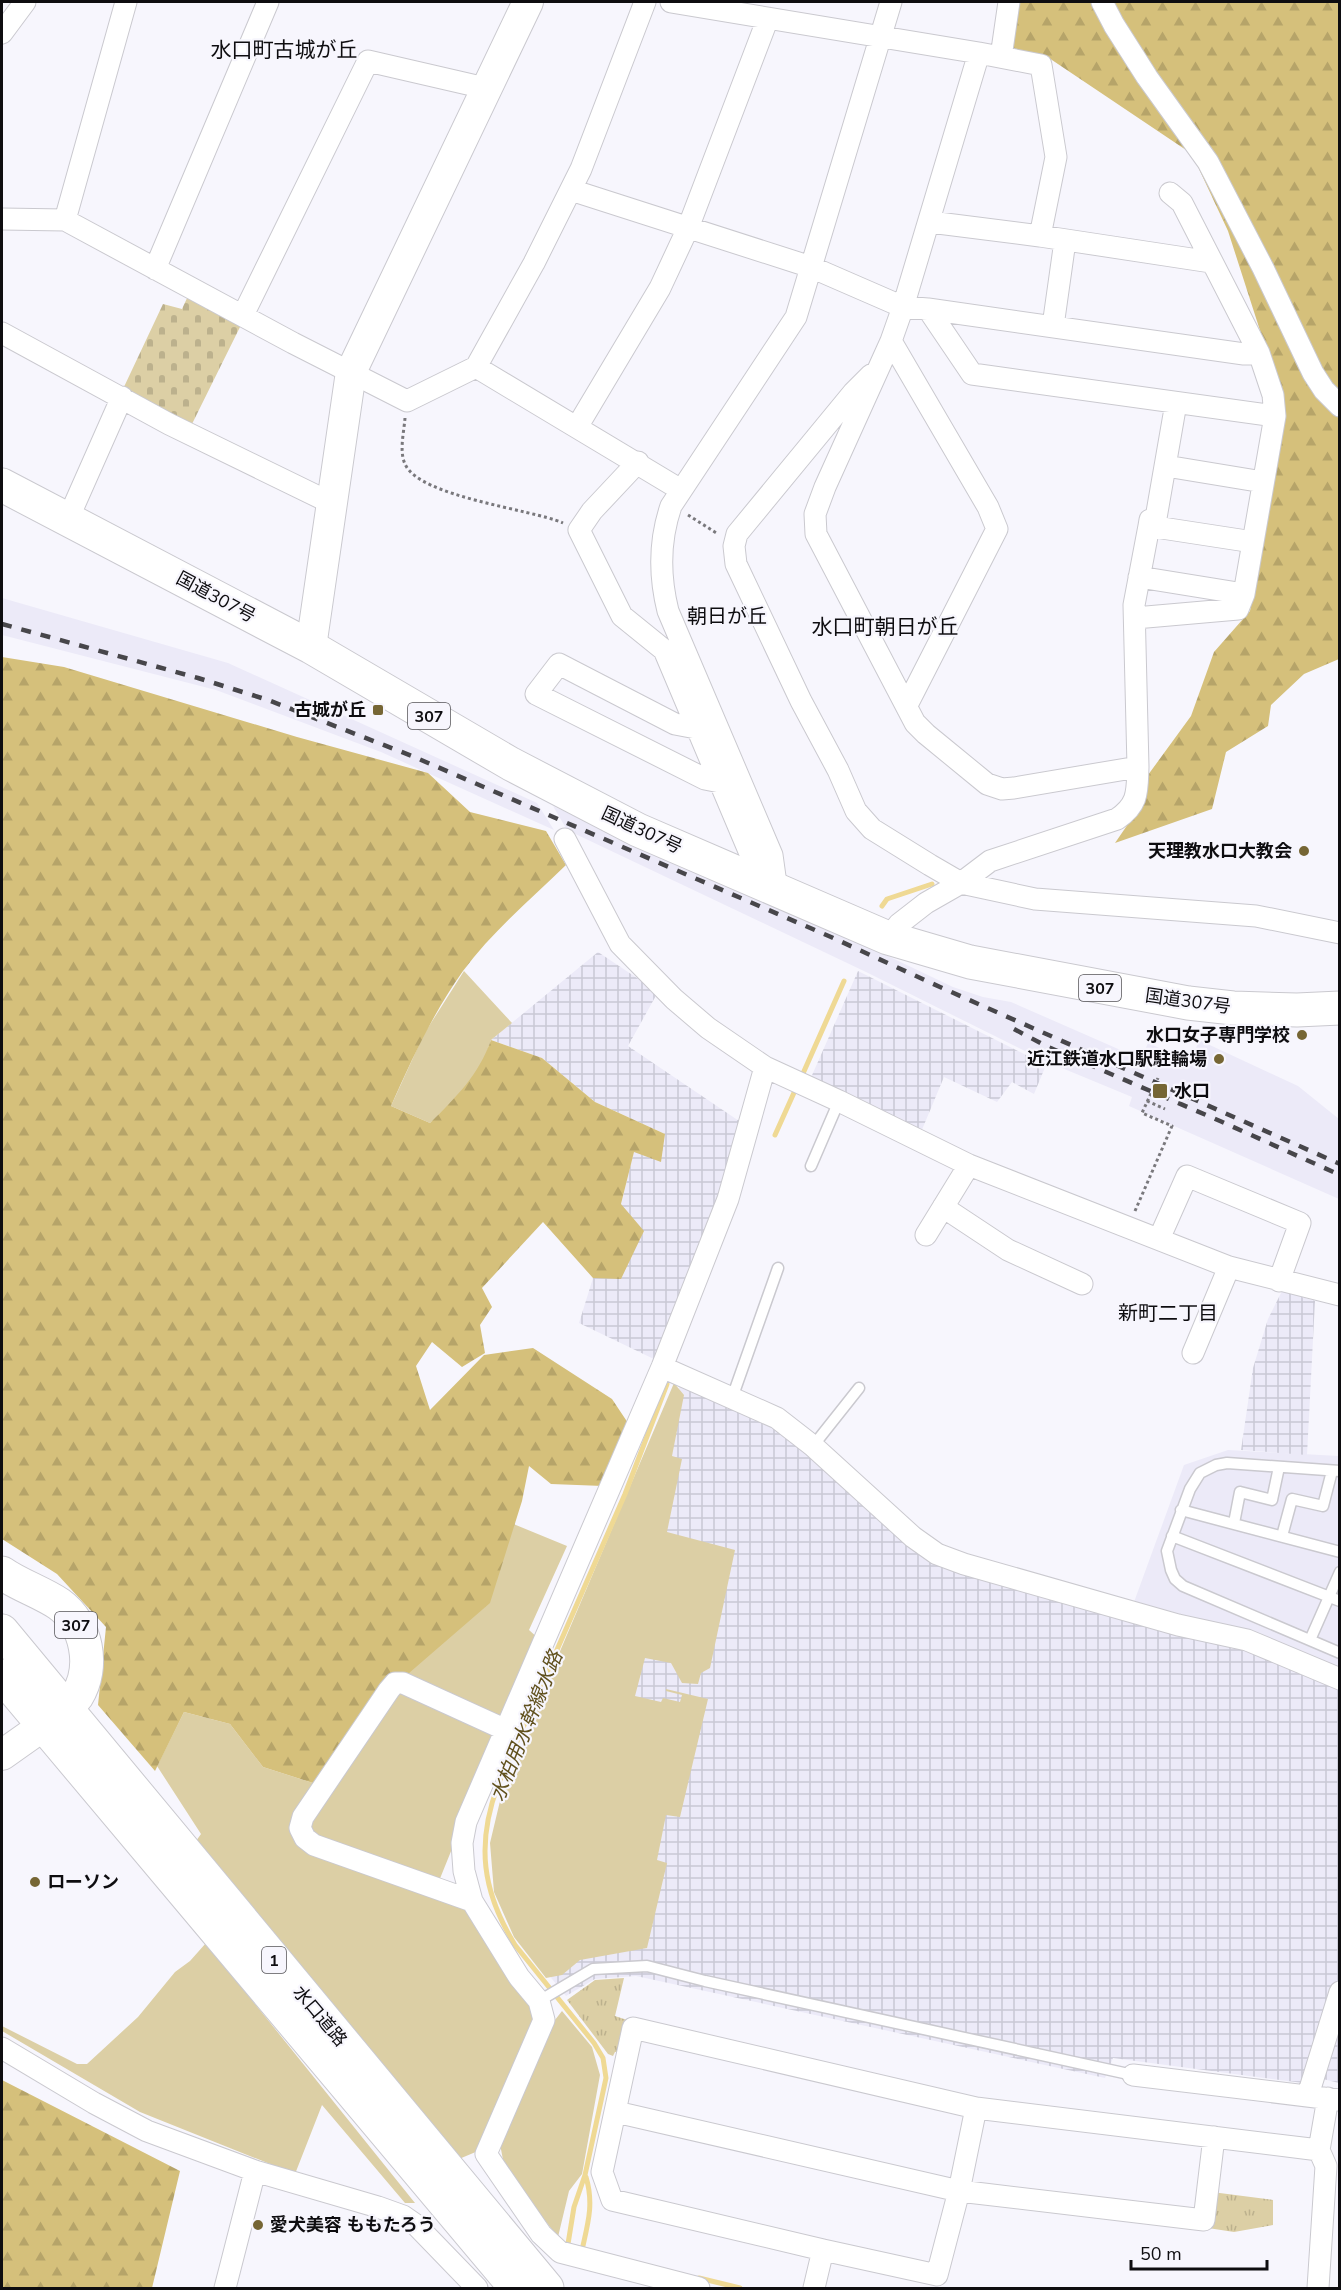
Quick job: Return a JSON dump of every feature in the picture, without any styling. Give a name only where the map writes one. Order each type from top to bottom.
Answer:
[{"type":"highway","name":"国道307号","points":[[2,485],[311,647],[512,764],[638,830],[888,938],[981,965],[1188,1003],[1233,1008],[1297,1010],[1340,1008]]},
{"type":"highway","name":"307","points":[[2,1573],[59,1605],[73,1619],[83,1636],[87,1652],[86,1670],[78,1693],[54,1717]]},
{"type":"highway","name":"水口道路","points":[[2,1632],[54,1717],[516,2289]]},
{"type":"highway","name":"水口道路","points":[[2,1676],[54,1717],[547,2289]]},
{"type":"street","points":[[2,33],[25,2]]},
{"type":"street","points":[[65,220],[126,2]]},
{"type":"street","points":[[155,269],[268,2]]},
{"type":"street","points":[[311,647],[351,372],[528,2]]},
{"type":"street","points":[[2,219],[65,220],[407,401],[476,367],[534,263],[571,190],[645,2]]},
{"type":"street","points":[[671,2],[1041,65],[1056,157],[1040,236]]},
{"type":"street","points":[[777,891],[772,855],[668,611],[661,584],[664,530],[671,506],[789,330],[801,304],[891,2]]},
{"type":"street","points":[[1001,57],[1009,2]]},
{"type":"street","points":[[1102,2],[1147,77],[1208,162],[1263,268],[1313,373],[1324,390],[1340,406]]},
{"type":"street","points":[[577,427],[660,288],[688,228],[768,18]]},
{"type":"street","points":[[979,53],[903,307],[880,367],[825,487],[815,514],[816,534],[915,723],[987,784],[1002,789],[1138,767]]},
{"type":"street","points":[[243,315],[368,62],[485,88]]},
{"type":"street","points":[[571,190],[811,267],[903,307],[1244,354],[1259,352]]},
{"type":"street","points":[[1135,618],[1238,609],[1244,594],[1275,416],[1273,395],[1259,352],[1182,203],[1170,193]]},
{"type":"street","points":[[930,222],[1211,262]]},
{"type":"street","points":[[1053,326],[1065,241]]},
{"type":"street","points":[[928,309],[972,374],[1275,416]]},
{"type":"street","points":[[2,333],[169,424],[331,503]]},
{"type":"street","points":[[891,341],[988,507],[996,529],[907,705]]},
{"type":"street","points":[[476,367],[638,462],[681,490]]},
{"type":"street","points":[[880,367],[853,393],[738,534],[734,546],[736,564],[856,811],[872,829],[961,883],[1046,900],[1256,916],[1292,921],[1340,933]]},
{"type":"street","points":[[68,519],[122,397]]},
{"type":"street","points":[[888,938],[898,924],[990,861],[1117,819],[1134,803],[1138,767],[1134,604],[1150,520],[1156,518],[1176,403]]},
{"type":"street","points":[[638,462],[592,511],[579,530],[621,616],[664,650],[754,863],[777,891]]},
{"type":"street","points":[[1166,466],[1263,482]]},
{"type":"street","points":[[1149,526],[1252,542]]},
{"type":"street","points":[[1139,577],[1244,594]]},
{"type":"street","points":[[696,728],[675,724],[559,663],[536,694],[705,779],[720,782]]},
{"type":"street","points":[[565,839],[620,944],[674,999],[708,1028],[765,1067],[969,1165],[1229,1267],[1340,1295]]},
{"type":"street","points":[[699,2289],[566,2254],[542,2234],[529,2230],[486,2154],[542,2029],[547,1996],[519,1977],[472,1901],[464,1871],[462,1843],[466,1822],[662,1367],[728,1199],[765,1067]]},
{"type":"street","points":[[926,1235],[969,1165]]},
{"type":"street","points":[[1159,1239],[1187,1176],[1300,1223],[1279,1281]]},
{"type":"street","points":[[943,1207],[1008,1250],[1082,1284]]},
{"type":"street","points":[[1192,1353],[1229,1267]]},
{"type":"street","points":[[662,1367],[777,1418],[813,1446],[913,1537],[937,1554],[964,1564],[1178,1625],[1247,1640],[1340,1679]]},
{"type":"street","points":[[472,1901],[314,1845],[305,1838],[300,1828],[303,1817],[395,1683],[403,1683],[506,1730]]},
{"type":"street","points":[[2,1755],[54,1717]]},
{"type":"street","points":[[1318,2289],[1326,2166],[1319,2150],[1340,1992]]},
{"type":"street","points":[[976,2108],[959,2191],[937,2274],[823,2250],[612,2200],[602,2172],[633,2028],[976,2108],[1319,2150]]},
{"type":"street","points":[[2,2048],[94,2103],[147,2131],[255,2171],[378,2206],[403,2216],[416,2225],[472,2282]]},
{"type":"street","points":[[1133,2075],[1325,2098]]},
{"type":"street","points":[[616,2112],[959,2191],[1204,2220],[1214,2137]]},
{"type":"street","points":[[225,2289],[255,2171]]},
{"type":"street","points":[[814,2289],[823,2250]]},
{"type":"lane","points":[[811,1166],[839,1101]]},
{"type":"lane","points":[[732,1398],[778,1268]]},
{"type":"lane","points":[[813,1446],[859,1388]]},
{"type":"lane","points":[[1282,1536],[1292,1498],[1323,1506],[1336,1471],[1227,1463],[1216,1465],[1200,1473],[1194,1480],[1181,1510],[1167,1551],[1168,1561],[1175,1579],[1183,1586],[1340,1653]]},
{"type":"lane","points":[[1234,1523],[1240,1492],[1272,1500],[1279,1467]]},
{"type":"lane","points":[[1181,1510],[1340,1552]]},
{"type":"lane","points":[[1172,1536],[1334,1599]]},
{"type":"lane","points":[[1310,1640],[1334,1599],[1340,1572]]},
{"type":"lane","points":[[547,1996],[593,1969],[647,1966],[705,1981],[1133,2075]]},
{"type":"path","points":[[407,401],[403,446],[405,464],[412,474],[430,485],[497,506],[558,521],[579,530]]},
{"type":"path","points":[[692,518],[721,536]]},
{"type":"path","points":[[1128,1227],[1172,1126],[1142,1113],[1158,1077]]},
{"type":"path","points":[[1148,1101],[1165,1109]]},
{"type":"shaded area","points":[[2,598],[228,663],[537,803],[554,830],[381,752],[216,690],[2,635]]},
{"type":"shaded area","points":[[553,806],[825,926],[953,987],[983,997],[1011,1002],[1141,1059],[1148,1043],[1180,1057],[1193,1057],[1199,1040],[1298,1086],[1339,1119],[1339,1199],[1129,1106],[1132,1097],[1045,1061],[866,972],[567,830]]},
{"type":"shaded area","points":[[598,952],[658,992],[628,1046],[742,1123],[721,1195],[658,1361],[579,1323],[593,1278],[621,1278],[621,1205],[634,1151],[665,1134],[595,1102],[542,1058],[491,1040]]},
{"type":"shaded area","points":[[858,971],[1046,1065],[1034,1094],[1012,1082],[997,1102],[944,1077],[921,1132],[809,1082]]},
{"type":"shaded area","points":[[1282,1291],[1315,1301],[1307,1455],[1241,1450],[1253,1368],[1268,1319]]},
{"type":"shaded area","points":[[680,1386],[773,1425],[909,1544],[954,1570],[1086,1610],[1269,1654],[1339,1685],[1339,1978],[1303,2083],[1113,2058],[1105,2078],[636,1976],[595,1979],[566,1996],[516,1935],[517,1760]]},
{"type":"shaded area","points":[[1228,1450],[1339,1456],[1339,1672],[1134,1602],[1184,1465]]},
{"type":"shaded area","points":[[1339,2032],[1339,2083],[1323,2079]]},
{"type":"green space","points":[[1017,2],[1339,2],[1339,659],[1304,674],[1271,705],[1268,726],[1226,752],[1212,809],[1115,843],[1139,808],[1148,775],[1191,716],[1214,652],[1250,611],[1285,408],[1228,231],[1192,154],[1049,58],[1018,53],[1010,42]]},
{"type":"green space","points":[[188,296],[241,325],[192,424],[123,389],[163,304],[182,309]]},
{"type":"green space","points":[[2,657],[64,667],[297,737],[428,773],[470,812],[546,831],[566,865],[499,929],[463,971],[433,1020],[391,1106],[430,1123],[473,1075],[491,1040],[542,1058],[595,1102],[665,1134],[661,1162],[634,1152],[621,1204],[644,1231],[621,1279],[593,1278],[543,1222],[482,1288],[492,1307],[480,1325],[485,1353],[462,1367],[432,1342],[416,1366],[430,1410],[484,1355],[533,1348],[612,1399],[630,1426],[603,1486],[551,1484],[529,1466],[522,1501],[490,1603],[401,1680],[316,1784],[263,1767],[230,1724],[184,1712],[155,1771],[98,1705],[106,1627],[57,1574],[2,1539]]},
{"type":"green space","points":[[464,971],[512,1023],[491,1040],[484,1060],[465,1089],[430,1123],[391,1106],[424,1034]]},
{"type":"green space","points":[[674,1383],[684,1395],[672,1456],[682,1459],[667,1532],[735,1550],[710,1668],[701,1673],[698,1684],[682,1683],[671,1663],[645,1658],[635,1696],[661,1702],[663,1698],[680,1702],[682,1695],[666,1691],[666,1689],[708,1699],[680,1817],[666,1815],[657,1860],[667,1863],[647,1948],[580,1960],[562,1975],[546,1978],[514,1937],[494,1892],[490,1843],[500,1801],[555,1663]]},
{"type":"green space","points":[[511,1523],[567,1546],[529,1630],[539,1639],[502,1724],[403,1680]]},
{"type":"green space","points":[[396,1685],[500,1730],[439,1881],[315,1843],[305,1818]]},
{"type":"green space","points":[[184,1712],[230,1724],[263,1767],[316,1784],[292,1834],[456,1899],[472,1914],[533,2002],[538,2028],[478,2151],[459,2159],[196,1841],[201,1834],[157,1766]]},
{"type":"green space","points":[[206,1943],[415,2203],[405,2203],[322,2105],[295,2174],[140,2112],[2,2031],[2,2026],[77,2064],[87,2064],[138,2017],[175,1972],[190,1961]]},
{"type":"green space","points":[[624,1978],[615,2016],[627,2020],[619,2052],[615,2052],[613,2056],[608,2054],[567,2000],[595,1980]]},
{"type":"green space","points":[[562,2011],[592,2047],[600,2075],[582,2174],[569,2191],[558,2237],[505,2170],[499,2139],[551,2025]]},
{"type":"green space","points":[[2,2080],[180,2171],[152,2288],[2,2288]]},
{"type":"green space","points":[[1212,2192],[1273,2200],[1273,2225],[1234,2232],[1208,2228]]},
{"type":"waterway","points":[[882,906],[887,899],[932,884]]},
{"type":"waterway","name":"水柏用水幹線水路","points":[[801,1078],[844,981]]},
{"type":"waterway","name":"水柏用水幹線水路","points":[[775,1135],[797,1086]]},
{"type":"waterway","name":"水柏用水幹線水路","points":[[567,2250],[574,2207],[585,2175],[606,2078],[603,2058],[594,2043],[515,1945],[504,1925],[489,1886],[485,1847],[487,1827],[498,1785],[625,1494],[667,1384]]},
{"type":"waterway","points":[[585,2251],[582,2250],[590,2205],[586,2177]]},
{"type":"waterway","points":[[699,2278],[740,2288]]},
{"type":"railway","points":[[2,624],[198,678],[268,700],[412,756],[831,937],[1340,1164]]},
{"type":"railway","points":[[1014,1029],[1046,1046],[1340,1175]]},
{"type":"place","name":"古城が丘","points":[[378,710]]},
{"type":"place","name":"天理教水口大教会","points":[[1304,851]]},
{"type":"place","name":"水口女子専門学校","points":[[1302,1035]]},
{"type":"place","name":"近江鉄道水口駅駐輪場","points":[[1219,1059]]},
{"type":"place","name":"水口","points":[[1160,1091]]},
{"type":"place","name":"ローソン","points":[[35,1882]]},
{"type":"place","name":"愛犬美容 ももたろう","points":[[258,2225]]},
{"type":"district","name":"水口町古城が丘","points":[[284,50]]},
{"type":"district","name":"朝日が丘","points":[[727,616]]},
{"type":"district","name":"水口町朝日が丘","points":[[885,627]]},
{"type":"district","name":"新町二丁目","points":[[1168,1313]]}]
